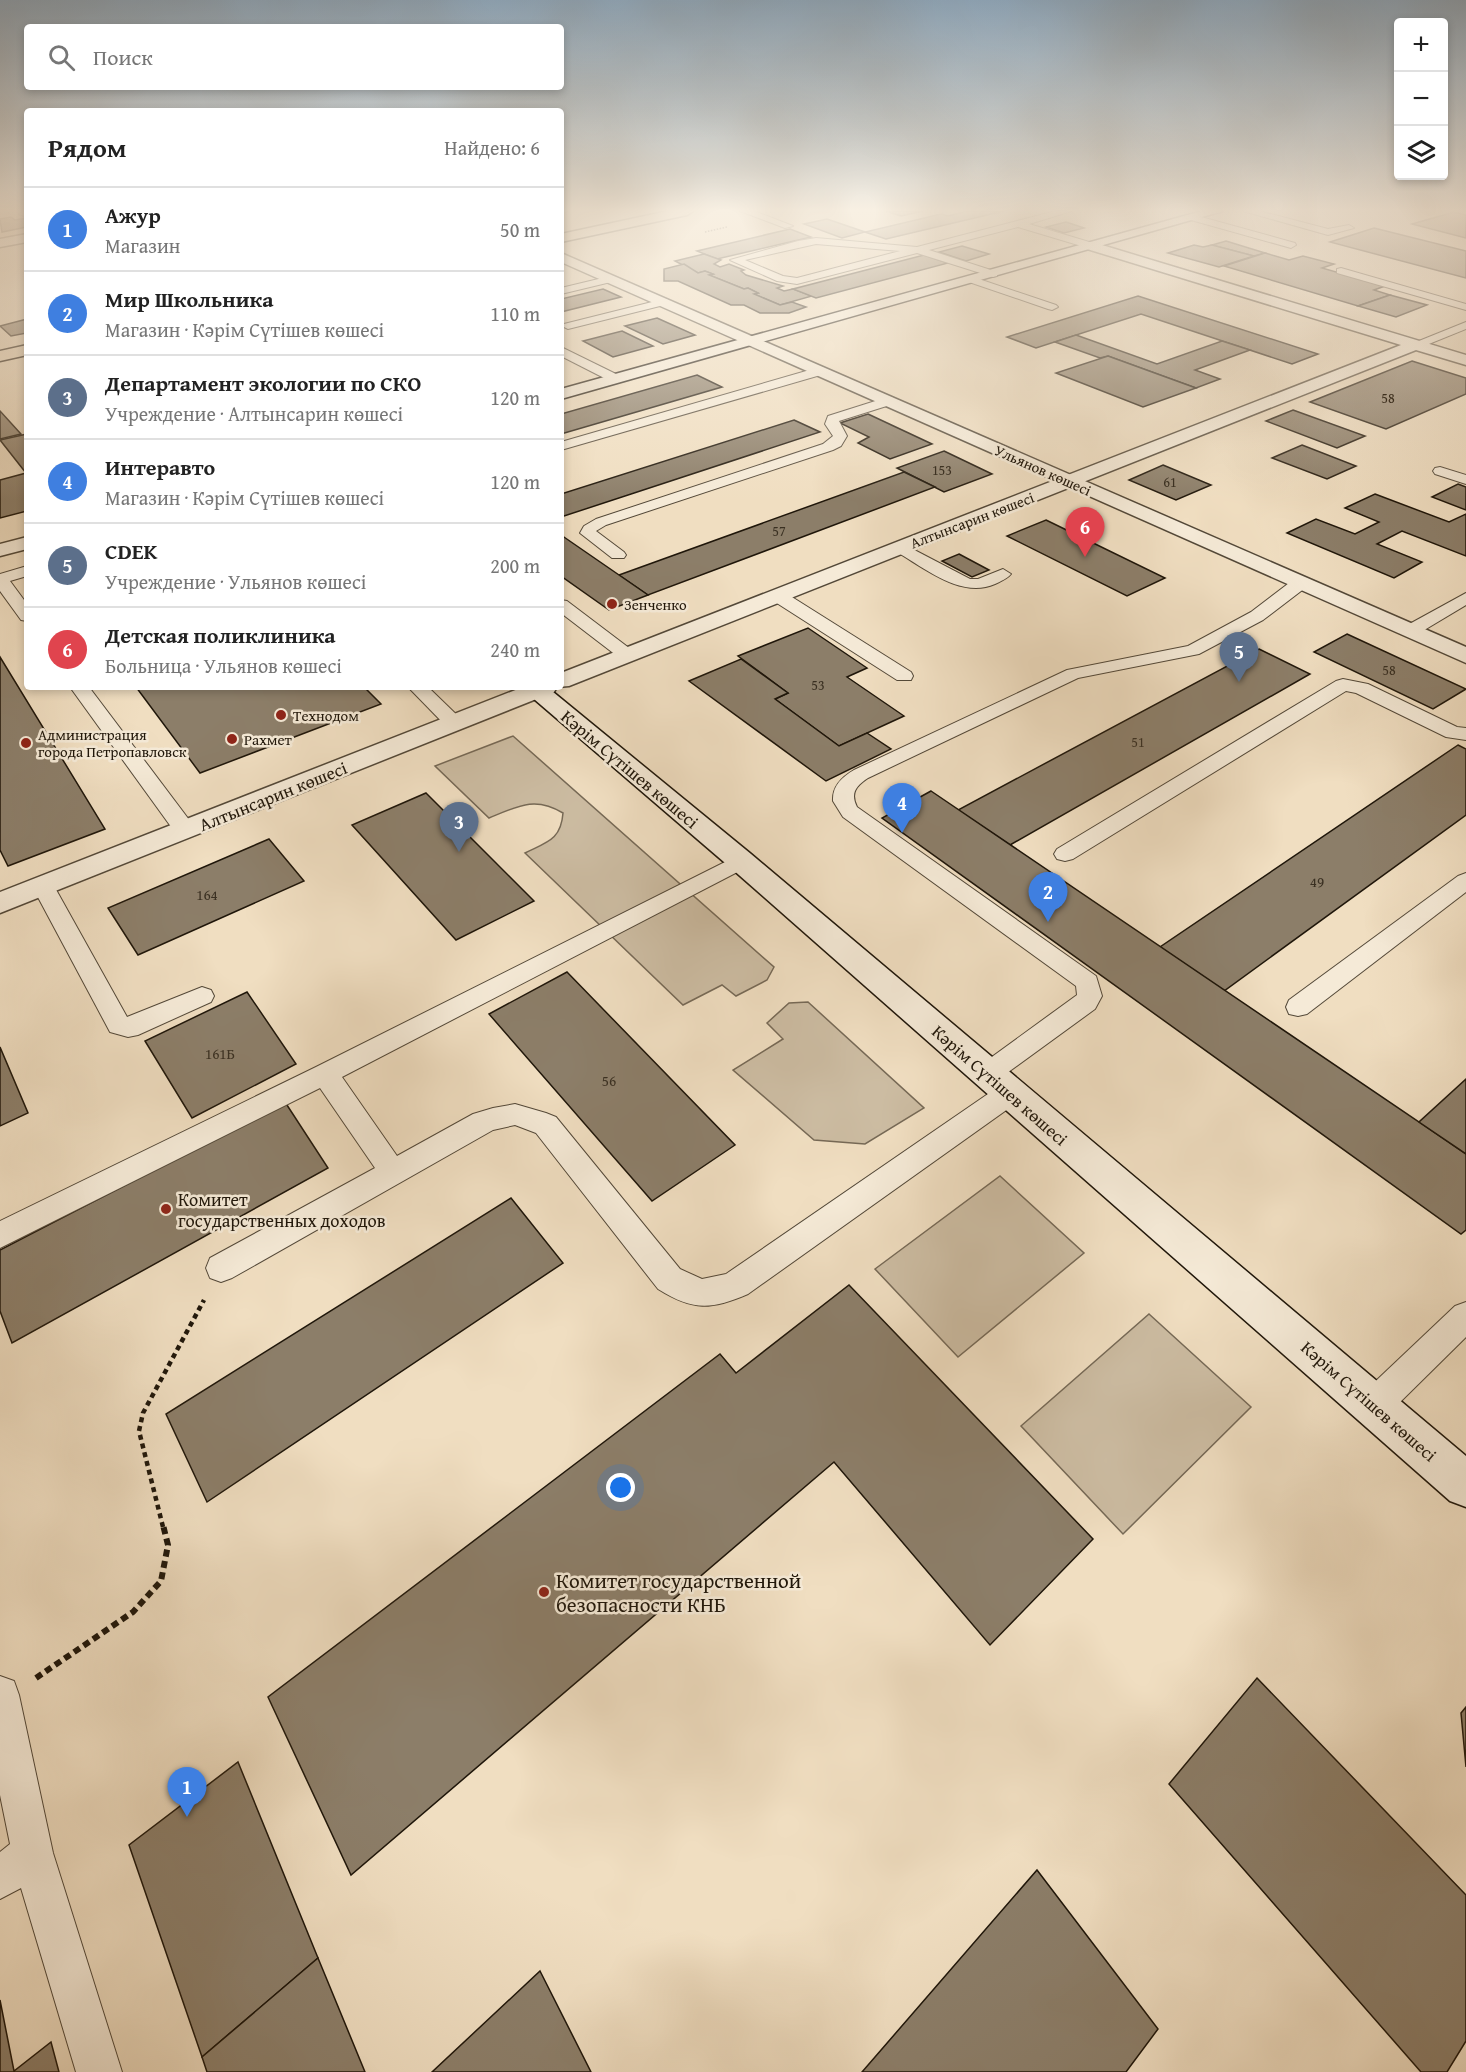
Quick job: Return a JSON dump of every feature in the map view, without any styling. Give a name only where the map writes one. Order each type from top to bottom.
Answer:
[{"type":"main road","points":[[1,355],[24,351]]},
{"type":"street","name":"Ульянов көшесі","points":[[677,308],[1466,656]]},
{"type":"street","points":[[564,393],[873,308]]},
{"type":"street","points":[[1293,308],[1466,360]]},
{"type":"street","name":"Алтынсарин көшесі","points":[[564,678],[1415,345]]},
{"type":"street","points":[[0,550],[24,544]]},
{"type":"street","name":"Алтынсарин көшесі","points":[[0,903],[455,724],[534,690]]},
{"type":"street","name":"Кәрім Сүтішев көшесі","points":[[548,690],[741,861],[1466,1485]]},
{"type":"lane","points":[[568,326],[641,308]]},
{"type":"lane","points":[[1415,345],[1466,325]]},
{"type":"lane","points":[[1452,331],[1466,335]]},
{"type":"lane","points":[[564,353],[616,379]]},
{"type":"lane","points":[[564,445],[820,371]]},
{"type":"lane","points":[[618,555],[592,538],[588,533],[589,529],[601,522],[828,447],[840,436],[832,424],[833,419],[888,401]]},
{"type":"lane","points":[[1440,471],[1466,480]]},
{"type":"lane","points":[[901,548],[967,584],[981,584],[1003,574]]},
{"type":"lane","points":[[24,572],[0,579],[24,612]]},
{"type":"lane","points":[[221,1268],[483,1122],[500,1116],[524,1114],[546,1125],[669,1279],[684,1289],[703,1294],[721,1292],[737,1284],[999,1084],[1090,996],[1087,982],[850,812],[843,798],[846,786],[861,774],[1073,674],[1193,650],[1257,616],[1299,584]]},
{"type":"lane","points":[[778,596],[904,676]]},
{"type":"lane","points":[[1410,631],[1466,598]]},
{"type":"lane","points":[[564,607],[627,655]]},
{"type":"lane","points":[[1065,854],[1343,685],[1361,688],[1454,733],[1466,734]]},
{"type":"lane","points":[[81,690],[185,830]]},
{"type":"lane","points":[[420,690],[455,724]]},
{"type":"lane","points":[[0,1235],[325,1074],[741,861]]},
{"type":"lane","points":[[1298,1007],[1466,881]]},
{"type":"lane","points":[[43,886],[119,1025],[128,1027],[138,1025],[202,996]]},
{"type":"lane","points":[[325,1074],[392,1171]]},
{"type":"lane","points":[[1373,1406],[1466,1316]]},
{"type":"lane","points":[[1,1698],[16,1866],[99,2072]]},
{"type":"path","points":[[1,1698],[133,1612],[161,1581],[168,1545],[139,1431],[143,1413],[221,1268]]},
{"type":"shaded area","points":[[513,736],[774,967],[767,980],[736,996],[722,985],[683,1005],[525,853],[546,843],[556,835],[563,813],[544,805],[535,804],[518,807],[489,818],[435,766]]},
{"type":"shaded area","points":[[808,1002],[924,1108],[865,1144],[814,1140],[733,1070],[783,1039],[767,1023],[789,1003]]},
{"type":"shaded area","points":[[1000,1176],[1084,1253],[958,1357],[875,1269]]},
{"type":"shaded area","points":[[1149,1314],[1251,1407],[1123,1534],[1021,1426]]},
{"type":"building","points":[[564,308],[578,308],[564,311]]},
{"type":"building","points":[[749,308],[804,308],[789,313],[760,313]]},
{"type":"building","points":[[1101,308],[1174,308],[1318,354],[1292,364],[1141,314],[1036,348],[1007,337]]},
{"type":"building","points":[[1364,308],[1420,308],[1396,317]]},
{"type":"building","points":[[657,318],[695,335],[663,344],[625,326]]},
{"type":"building","points":[[24,320],[24,334],[11,336],[0,326]]},
{"type":"building","points":[[622,331],[653,346],[613,357],[583,341]]},
{"type":"building","points":[[1076,335],[1157,364],[1222,341],[1250,350],[1195,370],[1220,379],[1196,388],[1108,356],[1100,358],[1055,342]]},
{"type":"building","points":[[1108,356],[1196,388],[1143,407],[1056,373]]},
{"type":"building","points":[[1412,361],[1466,378],[1466,394],[1386,429],[1310,402]]},
{"type":"building","points":[[697,375],[722,387],[564,433],[564,413]]},
{"type":"building","points":[[1293,410],[1365,436],[1337,448],[1266,421]]},
{"type":"building","points":[[0,411],[21,434],[0,439]]},
{"type":"building","points":[[868,414],[932,444],[890,459],[858,443],[869,437],[840,423]]},
{"type":"building","points":[[794,420],[820,432],[564,516],[564,493]]},
{"type":"building","points":[[24,435],[24,470],[0,440]]},
{"type":"building","points":[[1302,445],[1356,466],[1327,479],[1272,458]]},
{"type":"building","points":[[944,451],[992,474],[944,492],[897,468]]},
{"type":"building","points":[[1163,465],[1211,485],[1176,500],[1129,480]]},
{"type":"building","points":[[904,472],[935,487],[648,595],[619,575]]},
{"type":"building","points":[[24,474],[24,512],[0,518],[0,480]]},
{"type":"building","points":[[1458,484],[1466,487],[1466,510],[1432,497]]},
{"type":"building","points":[[1375,494],[1449,522],[1466,514],[1466,556],[1402,531],[1377,544],[1422,562],[1394,578],[1287,533],[1316,519],[1355,534],[1379,522],[1345,508]]},
{"type":"building","points":[[1046,520],[1165,578],[1127,596],[1007,536]]},
{"type":"building","points":[[564,537],[648,595],[609,610],[564,578]]},
{"type":"building","points":[[959,554],[989,570],[972,577],[942,561]]},
{"type":"building","points":[[808,628],[867,668],[847,677],[904,716],[839,746],[775,699],[788,693],[738,656]]},
{"type":"building","points":[[1347,634],[1466,689],[1433,709],[1314,652]]},
{"type":"building","points":[[1259,649],[1310,674],[1010,845],[958,810]]},
{"type":"building","name":"Администрация города Петропавловск","points":[[0,657],[105,829],[8,866],[0,850]]},
{"type":"building","points":[[741,659],[788,693],[775,699],[839,746],[867,733],[891,749],[826,781],[689,681]]},
{"type":"building","name":"Рахмет","points":[[138,690],[367,690],[381,704],[200,773]]},
{"type":"building","points":[[1458,745],[1466,749],[1466,815],[1224,991],[1160,947]]},
{"type":"building","points":[[931,791],[1466,1154],[1466,1230],[1461,1234],[882,818]]},
{"type":"building","points":[[426,793],[534,901],[456,940],[352,825]]},
{"type":"building","points":[[269,839],[304,881],[138,955],[108,908]]},
{"type":"building","points":[[567,972],[735,1145],[652,1201],[489,1014]]},
{"type":"building","points":[[247,992],[296,1064],[192,1118],[145,1041]]},
{"type":"building","points":[[0,1047],[28,1113],[0,1126]]},
{"type":"building","points":[[1466,1079],[1466,1154],[1419,1122]]},
{"type":"building","name":"Комитет государственных доходов","points":[[285,1102],[328,1168],[12,1343],[0,1311],[0,1250]]},
{"type":"building","points":[[511,1198],[563,1263],[207,1502],[166,1414]]},
{"type":"building","name":"Комитет государственной безопасности КНБ","points":[[849,1285],[1093,1539],[990,1645],[834,1462],[351,1875],[268,1697],[720,1354],[736,1373]]},
{"type":"building","points":[[1257,1678],[1466,1895],[1466,2041],[1447,2072],[1421,2072],[1169,1784]]},
{"type":"building","points":[[1466,1707],[1466,1767],[1461,1713]]},
{"type":"building","points":[[238,1762],[318,1958],[202,2057],[129,1845]]},
{"type":"building","points":[[1037,1870],[1158,2029],[1126,2072],[862,2072]]},
{"type":"building","points":[[318,1958],[365,2072],[207,2072],[202,2057]]},
{"type":"building","points":[[540,1971],[591,2072],[432,2072]]},
{"type":"building","points":[[0,2000],[14,2071],[51,2042],[59,2072],[0,2072]]},
{"type":"place","name":"Детская поликлиника","points":[[1085,557]]},
{"type":"place","name":"Зенченко","points":[[612,604]]},
{"type":"place","name":"CDEK","points":[[1239,682]]},
{"type":"place","name":"Технодом","points":[[281,715]]},
{"type":"place","name":"Рахмет","points":[[232,739]]},
{"type":"place","name":"Администрация города Петропавловск","points":[[26,743]]},
{"type":"place","name":"Интеравто","points":[[902,833]]},
{"type":"place","name":"Департамент экологии по СКО","points":[[459,852]]},
{"type":"place","name":"Мир Школьника","points":[[1048,922]]},
{"type":"place","name":"Комитет государственных доходов","points":[[166,1209]]},
{"type":"place","name":"Комитет государственной безопасности КНБ","points":[[544,1592]]},
{"type":"place","name":"Ажур","points":[[187,1817]]}]
